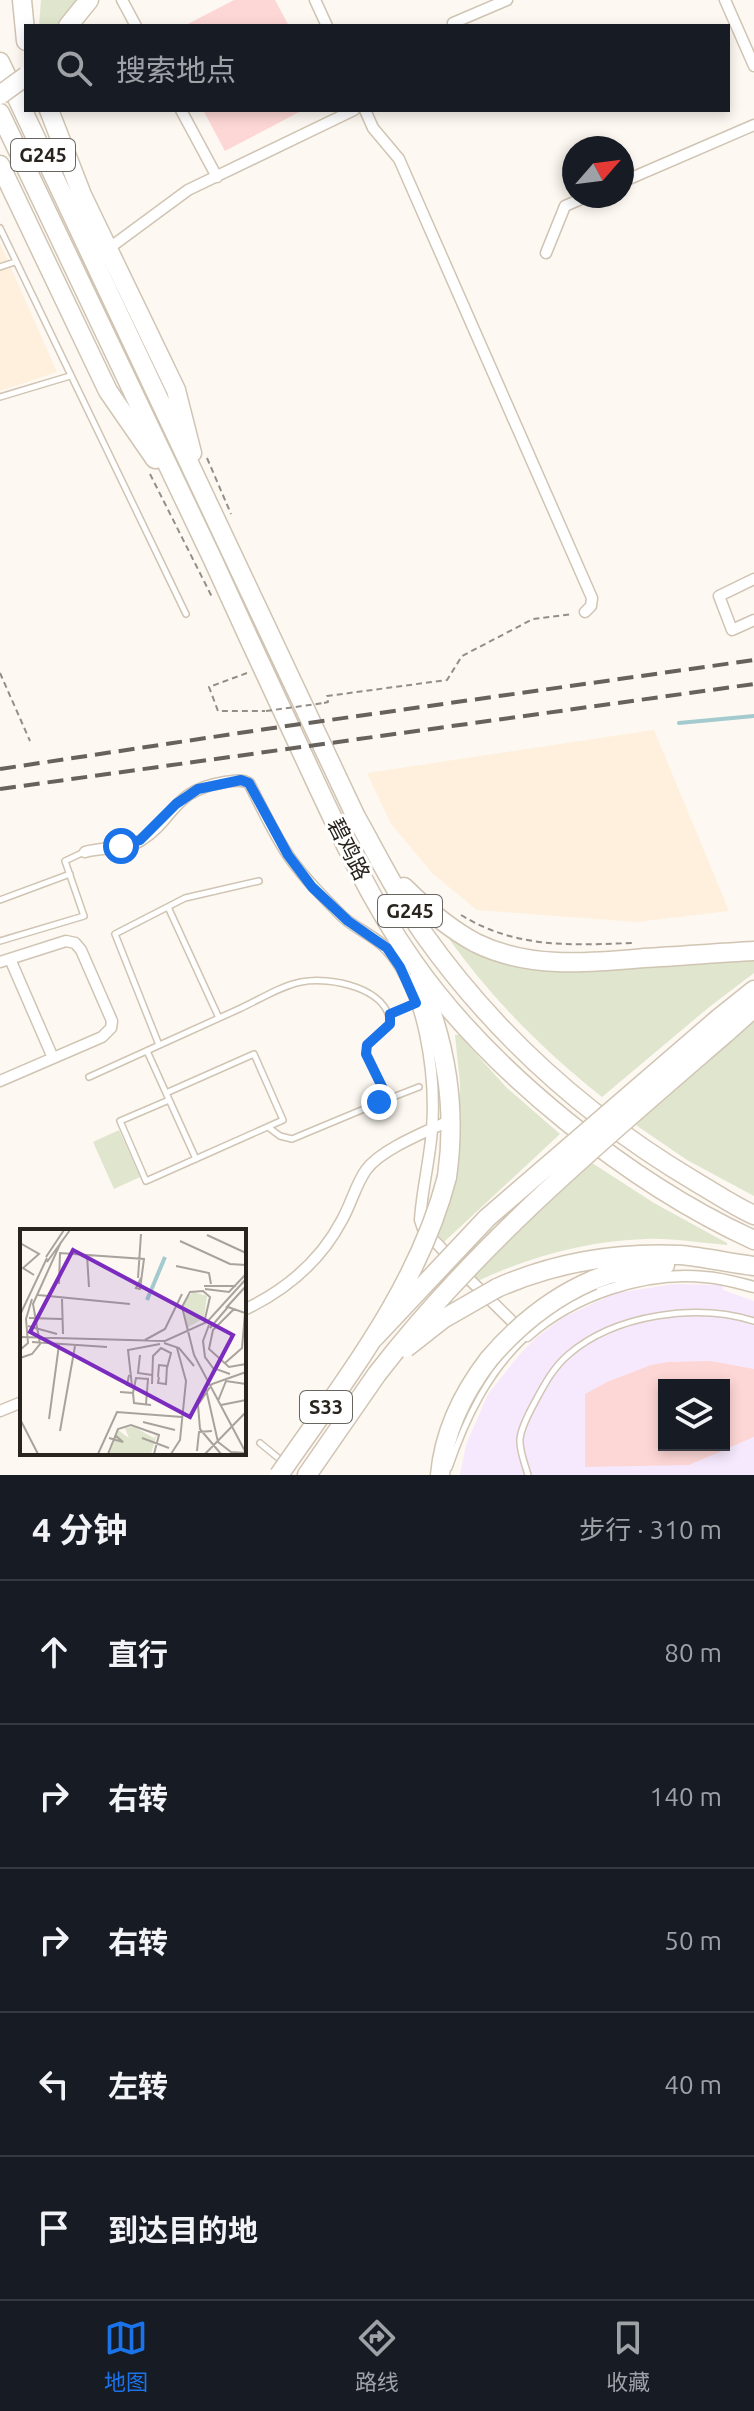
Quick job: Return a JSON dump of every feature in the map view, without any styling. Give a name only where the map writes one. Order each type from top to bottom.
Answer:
[{"type":"highway","points":[[22,0],[24,24]]},
{"type":"highway","points":[[70,24],[89,0]]},
{"type":"highway","name":"G245","points":[[0,62],[194,499]]},
{"type":"highway","points":[[0,95],[24,77]]},
{"type":"highway","points":[[50,112],[73,174],[176,390],[194,499]]},
{"type":"highway","name":"G245","points":[[0,113],[194,499]]},
{"type":"highway","points":[[0,165],[108,391],[194,499]]},
{"type":"highway","name":"碧鸡路","points":[[194,499],[356,817],[422,932],[440,956],[536,1065],[595,1115],[646,1151],[752,1213]]},
{"type":"highway","name":"碧鸡路","points":[[194,499],[324,801],[369,890],[412,961],[515,1078],[573,1128],[691,1206],[754,1240]]},
{"type":"highway","points":[[382,864],[440,921],[494,950],[540,961],[569,964],[754,951]]},
{"type":"highway","points":[[374,1338],[421,1253],[436,1216],[447,1177],[452,1139],[447,1069],[432,1010],[412,961]]},
{"type":"highway","points":[[377,1374],[452,1283],[547,1188],[722,1025],[754,990]]},
{"type":"highway","points":[[374,1338],[487,1218],[722,1025],[754,1008]]},
{"type":"highway","points":[[377,1374],[414,1341],[469,1302],[530,1274],[590,1258],[628,1255],[682,1255],[754,1266]]},
{"type":"highway","points":[[440,1475],[455,1413],[471,1383],[505,1340],[537,1311],[593,1280],[648,1266],[733,1263]]},
{"type":"highway","name":"S33","points":[[284,1471],[374,1338]]},
{"type":"highway","name":"S33","points":[[307,1475],[377,1374]]},
{"type":"street","points":[[122,0],[135,24]]},
{"type":"street","points":[[315,0],[326,24]]},
{"type":"street","points":[[453,23],[507,0]]},
{"type":"street","points":[[725,0],[754,66]]},
{"type":"street","points":[[182,112],[217,177]]},
{"type":"street","points":[[108,249],[188,190],[350,112]]},
{"type":"street","points":[[366,112],[373,128],[399,159],[586,584],[592,598],[591,606],[585,612]]},
{"type":"street","points":[[634,177],[754,125]]},
{"type":"street","points":[[546,253],[564,208]]},
{"type":"street","points":[[754,579],[719,596],[732,630],[754,620]]},
{"type":"street","points":[[85,852],[100,847],[130,845],[140,840],[186,795],[209,785],[244,780],[249,783],[288,855],[312,887],[348,921],[387,948],[400,967],[416,1003],[429,1063],[432,1129],[420,1220],[423,1229],[444,1251]]},
{"type":"street","points":[[0,1081],[53,1058],[108,1033],[111,1028],[110,1014],[81,950],[75,943],[66,941],[5,961],[53,1058]]},
{"type":"street","points":[[246,1309],[281,1290],[313,1262],[341,1223],[367,1169],[381,1157],[451,1120]]},
{"type":"street","points":[[466,1276],[527,1336],[573,1305],[606,1291],[648,1280],[705,1277],[754,1287]]},
{"type":"street","points":[[0,1411],[20,1403]]},
{"type":"lane","points":[[0,228],[186,614]]},
{"type":"lane","points":[[0,267],[15,262]]},
{"type":"lane","points":[[0,397],[70,376]]},
{"type":"lane","points":[[0,941],[84,916],[65,861],[85,852]]},
{"type":"lane","points":[[0,900],[70,874]]},
{"type":"lane","points":[[159,1045],[115,934],[185,898],[259,881]]},
{"type":"lane","points":[[168,907],[219,1018]]},
{"type":"lane","points":[[89,1077],[299,982],[312,981],[369,992],[385,1004],[390,1014],[390,1024],[367,1045],[366,1054],[388,1099]]},
{"type":"lane","points":[[390,1014],[416,1003]]},
{"type":"lane","points":[[147,1051],[196,1159]]},
{"type":"lane","points":[[254,1054],[283,1120],[268,1127],[146,1181],[120,1121],[254,1054]]},
{"type":"lane","points":[[268,1127],[280,1136],[292,1139],[419,1087]]},
{"type":"lane","points":[[528,1475],[520,1436],[549,1376],[578,1347],[616,1328],[685,1311],[715,1312],[754,1321]]},
{"type":"lane","points":[[447,1475],[461,1433],[478,1398],[498,1365],[527,1336]]},
{"type":"lane","points":[[260,1443],[284,1471]]},
{"type":"path","points":[[251,673],[209,687],[218,711],[266,711],[324,703],[328,702],[327,696],[447,680],[462,656],[533,619],[585,612]]},
{"type":"path","points":[[0,673],[30,741]]},
{"type":"path","points":[[456,912],[519,940],[571,945],[632,943]]},
{"type":"shaded area","points":[[0,243],[57,372],[0,391]]},
{"type":"shaded area","points":[[654,730],[729,911],[636,922],[477,910],[433,874],[391,824],[367,773]]},
{"type":"shaded area","points":[[675,1284],[723,1285],[723,1290],[754,1301],[754,1475],[460,1475],[466,1445],[488,1394],[520,1354],[562,1318],[615,1293]]},
{"type":"green space","points":[[41,0],[77,0],[58,24],[39,24]]},
{"type":"green space","points":[[449,939],[498,961],[754,955],[754,973],[602,1097],[520,1023],[483,983]]},
{"type":"green space","points":[[754,1015],[754,1196],[687,1160],[630,1121]]},
{"type":"green space","points":[[455,1035],[459,1035],[506,1087],[560,1134],[444,1242],[434,1230],[459,1122],[460,1084]]},
{"type":"green space","points":[[119,1130],[140,1177],[114,1189],[93,1142]]},
{"type":"green space","points":[[586,1159],[727,1245],[656,1239],[602,1243],[539,1257],[478,1281],[466,1268]]},
{"type":"building","points":[[234,0],[275,0],[288,24],[188,24]]},
{"type":"building","points":[[204,112],[299,112],[225,151]]},
{"type":"building","points":[[710,1361],[754,1369],[754,1437],[730,1447],[730,1379],[658,1379],[658,1451],[722,1451],[689,1465],[585,1467],[585,1394],[651,1365]]},
{"type":"waterway","points":[[679,723],[754,716]]},
{"type":"railway","points":[[0,769],[754,660]]},
{"type":"railway","points":[[0,789],[754,684]]},
{"type":"route","points":[[121,846],[130,845],[150,833],[176,804],[198,789],[241,780],[249,783],[288,855],[312,887],[348,921],[387,948],[411,989],[416,1003],[390,1014],[390,1024],[367,1045],[366,1054],[388,1099],[379,1102]]}]
